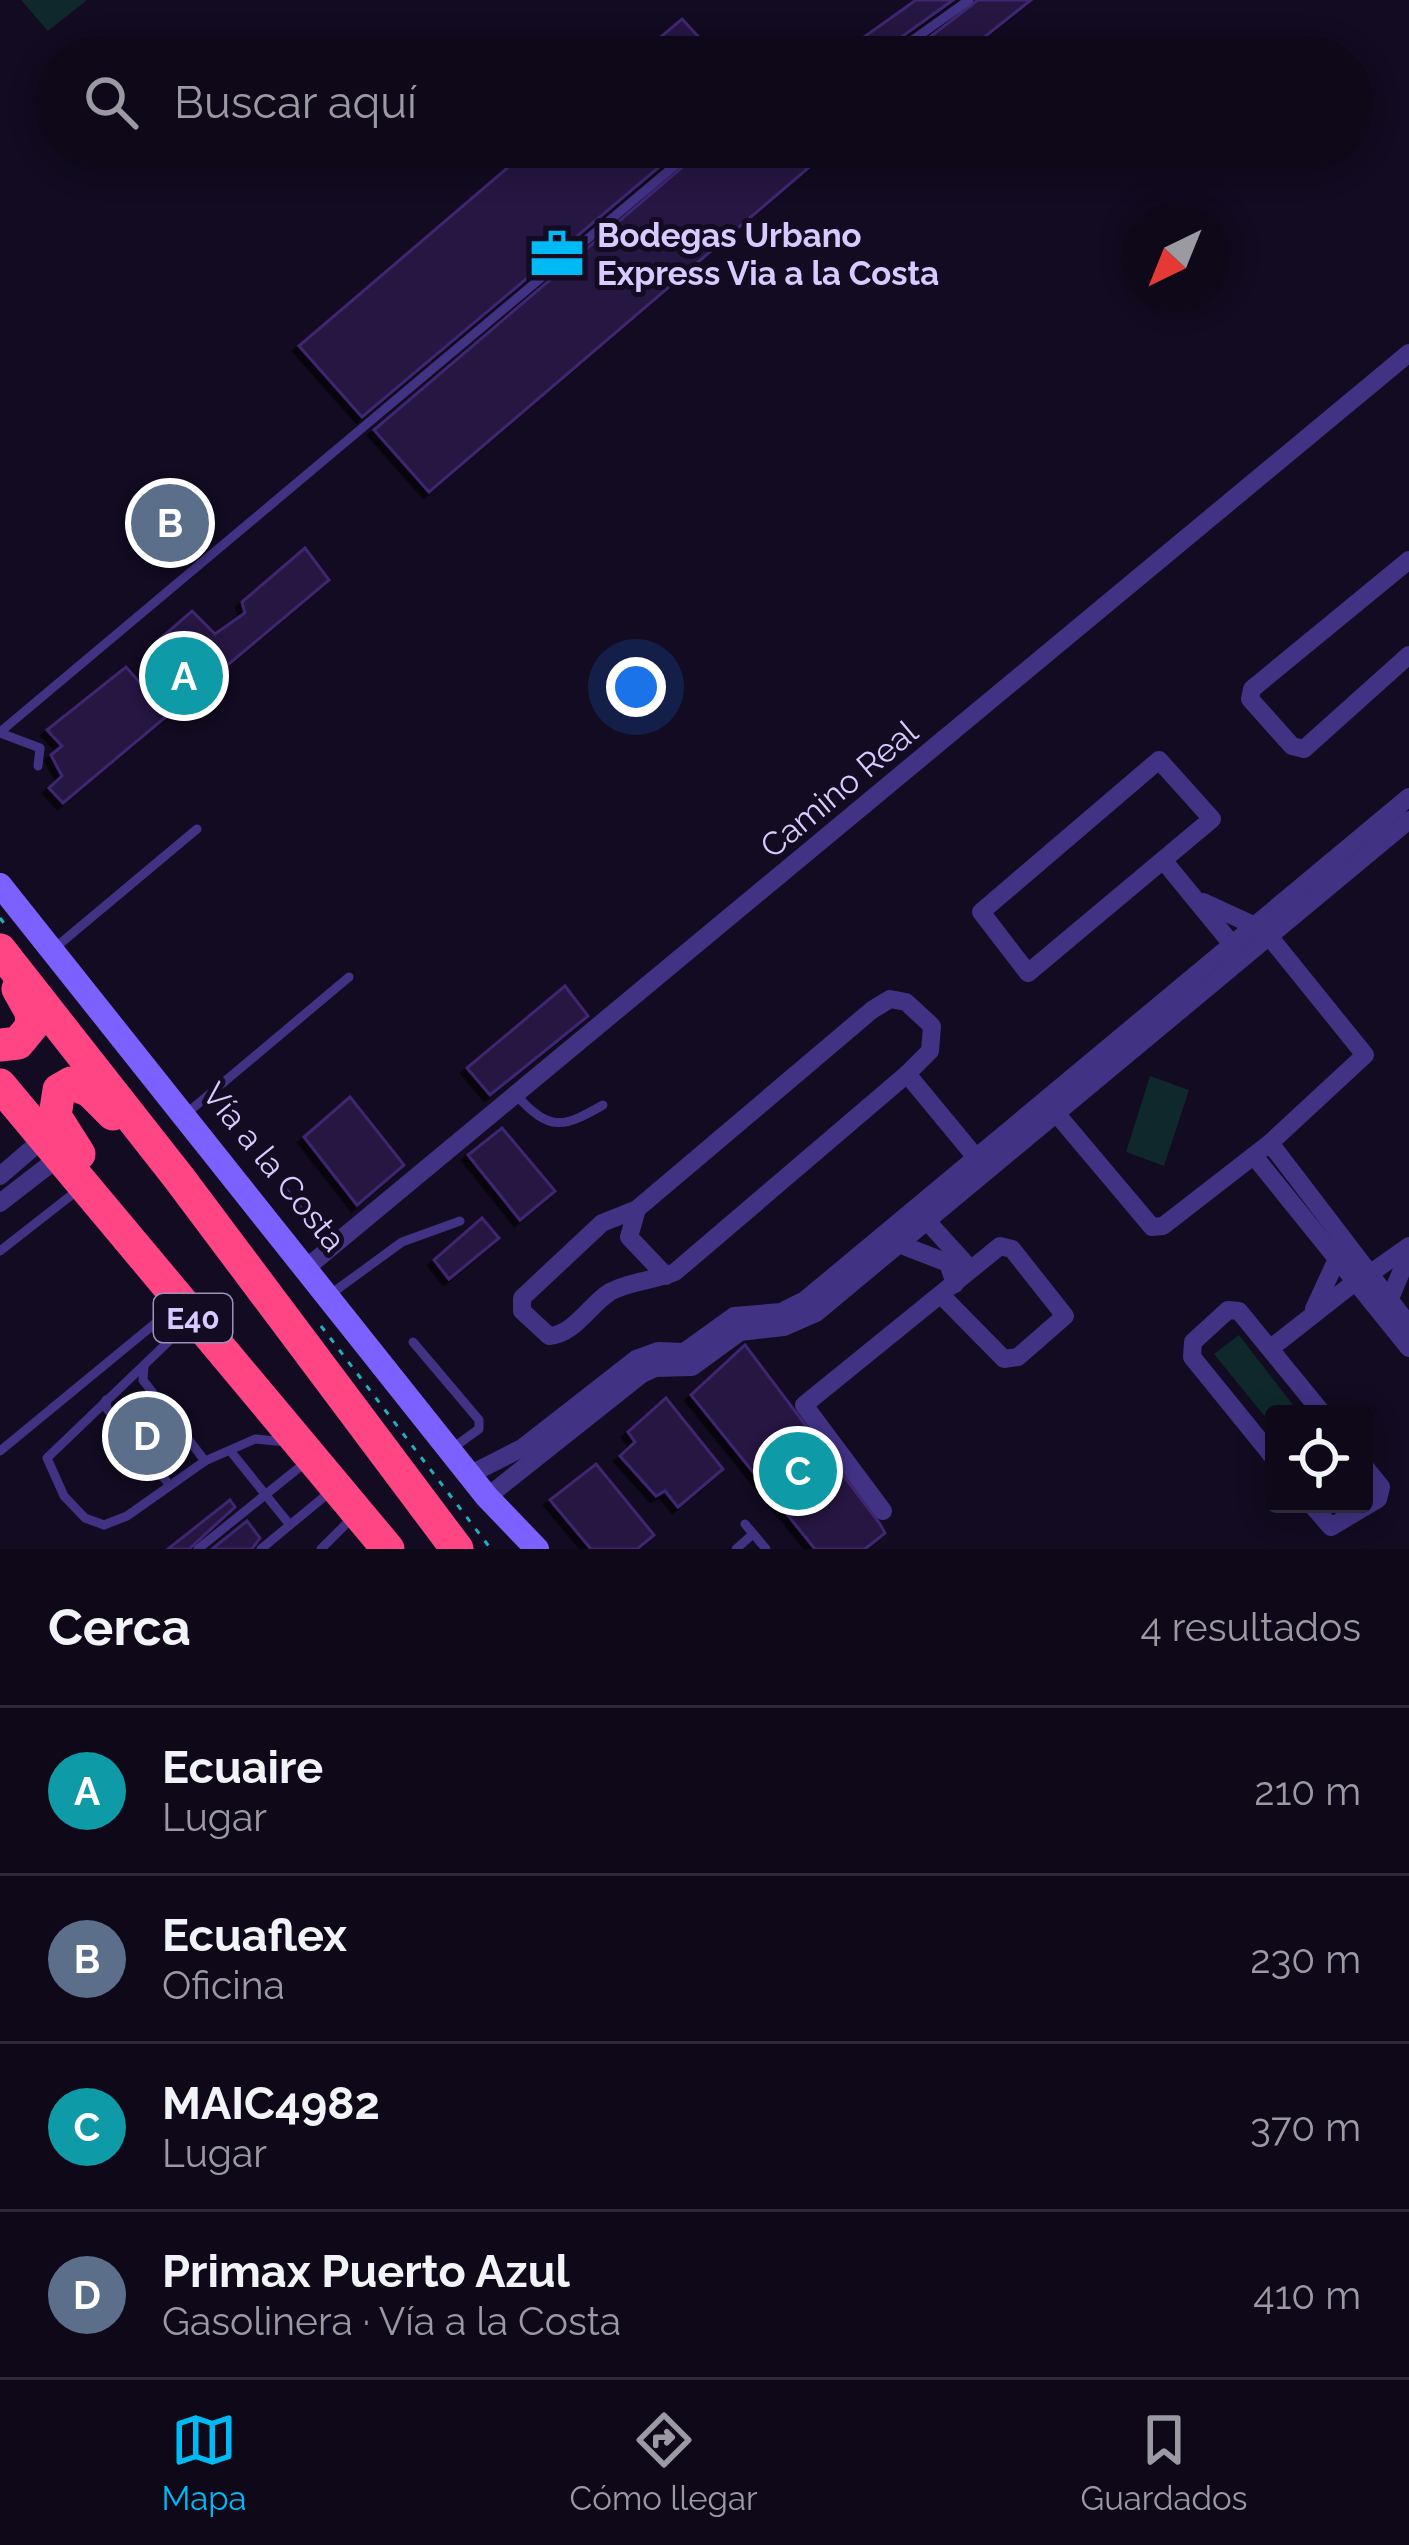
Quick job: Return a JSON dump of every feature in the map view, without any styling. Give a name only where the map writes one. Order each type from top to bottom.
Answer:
[{"type":"highway","name":"E40","points":[[0,950],[179,1178],[457,1549]]},
{"type":"highway","points":[[0,964],[33,1019],[25,1038],[0,1045]]},
{"type":"highway","points":[[179,1178],[90,1091],[76,1083],[59,1090],[53,1106],[64,1135],[258,1380],[308,1451]]},
{"type":"highway","name":"E40","points":[[0,1085],[388,1549]]},
{"type":"street","name":"Camino Real","points":[[304,1269],[1409,353]]},
{"type":"street","points":[[1405,667],[1304,749],[1292,746],[1250,699],[1252,689],[1409,560]]},
{"type":"street","points":[[1159,760],[1212,819],[1163,860],[1031,973],[981,912],[1159,760]]},
{"type":"street","points":[[487,1497],[642,1374],[655,1368],[692,1367],[752,1328],[800,1323],[982,1149],[1409,797]]},
{"type":"street","points":[[470,1475],[523,1448],[636,1359],[694,1349],[724,1322],[745,1312],[791,1308],[899,1244],[1409,820]]},
{"type":"street","points":[[1163,860],[1231,943]]},
{"type":"street","name":"Vía a la Costa","points":[[0,885],[487,1497],[537,1549]]},
{"type":"street","points":[[1043,1098],[1152,1227],[1163,1226],[1262,1149],[1365,1054],[1255,923],[1196,898]]},
{"type":"street","points":[[890,999],[906,1002],[920,1014],[935,1040],[907,1074],[666,1276],[613,1290],[562,1335],[549,1336],[522,1311],[522,1298],[602,1223],[637,1209],[890,999]]},
{"type":"street","points":[[907,1074],[946,1120],[982,1149]]},
{"type":"street","points":[[7,1199],[0,1177],[51,1149]]},
{"type":"street","points":[[7,1199],[51,1149]]},
{"type":"street","points":[[1262,1149],[1409,1348]]},
{"type":"street","points":[[637,1209],[629,1237],[666,1276]]},
{"type":"street","points":[[1312,1215],[1337,1259],[1389,1301],[1409,1324]]},
{"type":"street","points":[[926,1220],[955,1256],[974,1268]]},
{"type":"street","points":[[883,1510],[804,1406],[948,1290],[1000,1246],[1012,1249],[1064,1310],[1063,1324],[1018,1357],[1004,1359],[948,1290],[948,1263],[899,1244]]},
{"type":"street","points":[[1271,1348],[1361,1278],[1409,1250]]},
{"type":"street","points":[[1389,1301],[1409,1250]]},
{"type":"street","points":[[1309,1319],[1337,1259]]},
{"type":"street","points":[[1265,1446],[1192,1350],[1193,1342],[1234,1309],[1316,1405]]},
{"type":"street","points":[[1373,1477],[1381,1487],[1373,1502]]},
{"type":"street","name":"Vía a la Costa","points":[[487,1497],[517,1549]]},
{"type":"street","points":[[1319,1513],[1331,1527],[1354,1513]]},
{"type":"lane","points":[[918,36],[969,0]]},
{"type":"lane","points":[[38,766],[40,748],[0,733],[672,168]]},
{"type":"lane","points":[[52,950],[197,829]]},
{"type":"lane","points":[[183,1116],[349,977]]},
{"type":"lane","points":[[516,1095],[554,1124],[569,1125],[603,1105]]},
{"type":"lane","points":[[0,1251],[82,1187]]},
{"type":"lane","points":[[281,1187],[329,1248]]},
{"type":"lane","points":[[328,1296],[402,1241],[460,1221]]},
{"type":"lane","points":[[180,1303],[178,1327],[144,1367],[46,1459],[64,1496],[85,1518],[104,1525],[127,1516],[205,1461],[255,1439],[308,1451]]},
{"type":"lane","points":[[0,1451],[180,1303]]},
{"type":"lane","points":[[413,1342],[479,1420],[479,1430],[450,1450]]},
{"type":"lane","points":[[144,1367],[143,1380],[205,1461]]},
{"type":"lane","points":[[106,1400],[107,1409],[168,1483]]},
{"type":"lane","points":[[198,1549],[265,1496],[308,1451]]},
{"type":"lane","points":[[232,1453],[290,1525]]},
{"type":"lane","points":[[261,1549],[290,1525],[347,1499]]},
{"type":"lane","points":[[321,1549],[347,1499]]},
{"type":"lane","points":[[745,1524],[766,1549]]},
{"type":"lane","points":[[736,1549],[753,1534]]},
{"type":"green space","points":[[21,0],[87,0],[48,31]]},
{"type":"green space","points":[[1150,1076],[1189,1090],[1164,1166],[1126,1152]]},
{"type":"green space","points":[[1239,1335],[1293,1405],[1265,1405],[1265,1417],[1214,1354]]},
{"type":"building","points":[[916,0],[953,0],[903,36],[865,36]]},
{"type":"building","points":[[978,0],[1031,0],[986,36],[931,36]]},
{"type":"building","points":[[682,19],[698,36],[662,36]]},
{"type":"building","points":[[507,168],[658,168],[362,417],[299,346]]},
{"type":"building","points":[[681,168],[808,168],[429,492],[374,430]]},
{"type":"building","points":[[305,548],[329,580],[63,803],[49,788],[62,776],[51,755],[62,746],[47,730],[126,667],[141,684],[175,659],[160,639],[192,611],[215,634],[245,613],[242,602]]},
{"type":"building","points":[[565,986],[588,1016],[490,1095],[467,1068]]},
{"type":"building","points":[[350,1097],[404,1165],[357,1205],[304,1137]]},
{"type":"building","points":[[502,1128],[555,1191],[520,1220],[468,1155]]},
{"type":"building","points":[[482,1218],[499,1238],[449,1279],[434,1260]]},
{"type":"building","points":[[745,1345],[880,1524],[885,1533],[865,1549],[815,1549],[691,1395]]},
{"type":"building","points":[[666,1398],[723,1469],[678,1507],[665,1491],[656,1496],[620,1456],[635,1442],[628,1432]]},
{"type":"building","points":[[136,1406],[175,1453],[163,1463],[124,1415]]},
{"type":"building","points":[[596,1464],[654,1535],[637,1549],[591,1549],[550,1500]]},
{"type":"building","points":[[230,1500],[235,1507],[189,1549],[168,1549]]},
{"type":"building","points":[[247,1521],[260,1538],[252,1549],[212,1549]]},
{"type":"place","name":"Bodegas Urbano Express Via a la Costa","points":[[557,254]]},
{"type":"place","name":"Ecuaflex","points":[[170,523]]},
{"type":"place","name":"Ecuaire","points":[[184,676]]},
{"type":"place","name":"Primax Puerto Azul","points":[[147,1436]]},
{"type":"place","name":"MAIC4982","points":[[798,1471]]}]
